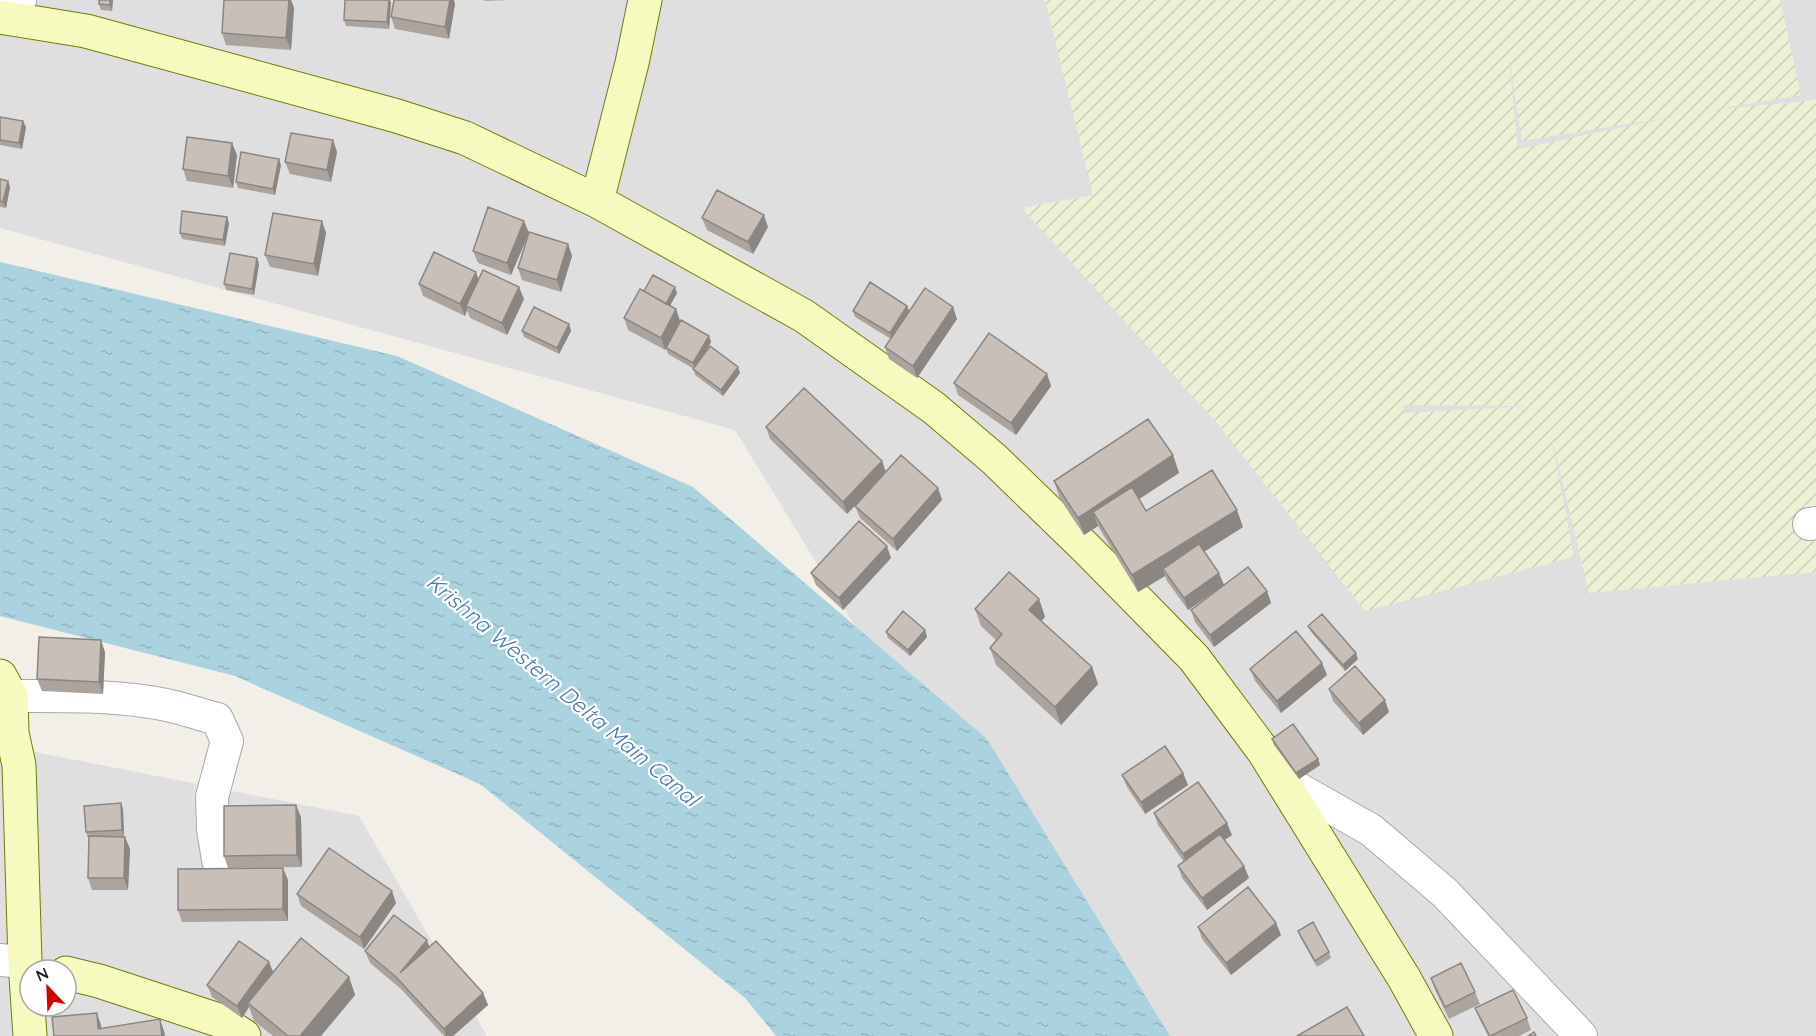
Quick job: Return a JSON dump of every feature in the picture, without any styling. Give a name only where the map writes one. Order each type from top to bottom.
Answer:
[{"type":"main road","points":[[597,201],[632,63],[645,0]]},
{"type":"main road","points":[[0,16],[86,31],[397,116],[465,138],[597,201],[804,316],[934,408],[977,444],[1088,550],[1194,658],[1264,752],[1404,978],[1436,1036]]},
{"type":"main road","points":[[5,686],[19,765],[27,958]]},
{"type":"main road","points":[[78,976],[221,1021],[244,1036]]},
{"type":"main road","points":[[29,1018],[30,1036]]},
{"type":"street","points":[[0,10],[20,0]]},
{"type":"street","points":[[5,686],[150,702],[217,720],[226,741],[212,797],[213,829],[219,860]]},
{"type":"street","points":[[1281,779],[1371,830],[1445,893],[1581,1036]]},
{"type":"shaded area","points":[[0,0],[1816,0],[1816,1036],[1106,1036],[735,430],[0,228]]},
{"type":"shaded area","points":[[0,745],[359,816],[487,1036],[0,1036]]},
{"type":"green space","points":[[1045,0],[1780,0],[1801,95],[1713,110],[1816,100],[1816,572],[1589,593],[1549,426],[1574,557],[1365,611],[1216,422],[1022,208],[1093,195]],"holes":[[[1508,51],[1522,141],[1677,116],[1518,149]],[[1404,405],[1530,406],[1405,413]]]},
{"type":"water","name":"Krishna Western Delta Main Canal","points":[[0,262],[397,356],[693,487],[987,739],[1170,1036],[776,1036],[745,998],[480,784],[235,676],[0,616]]},
{"type":"building","points":[[99,0],[110,0],[110,5],[99,4]]},
{"type":"building","points":[[224,0],[289,0],[286,38],[222,33]]},
{"type":"building","points":[[345,0],[389,0],[387,22],[344,20]]},
{"type":"building","points":[[394,0],[450,0],[445,27],[391,17]]},
{"type":"building","points":[[0,117],[23,121],[19,143],[0,140]]},
{"type":"building","points":[[291,133],[333,140],[327,170],[285,162]]},
{"type":"building","points":[[187,137],[232,143],[228,176],[183,169]]},
{"type":"building","points":[[241,152],[279,159],[273,189],[236,182]]},
{"type":"building","points":[[0,179],[8,181],[3,202],[0,201]]},
{"type":"building","points":[[717,190],[764,215],[748,242],[702,218]]},
{"type":"building","points":[[488,207],[524,221],[507,263],[473,251]]},
{"type":"building","points":[[182,211],[227,217],[223,240],[180,233]]},
{"type":"building","points":[[273,213],[322,221],[314,264],[265,255]]},
{"type":"building","points":[[529,232],[568,244],[557,280],[518,268]]},
{"type":"building","points":[[434,252],[476,272],[460,304],[419,284]]},
{"type":"building","points":[[230,253],[257,258],[252,289],[224,284]]},
{"type":"building","points":[[483,270],[519,287],[502,323],[466,306]]},
{"type":"building","points":[[653,275],[675,287],[666,304],[644,291]]},
{"type":"building","points":[[870,282],[907,306],[890,333],[853,311]]},
{"type":"building","points":[[925,288],[953,307],[913,366],[885,347]]},
{"type":"building","points":[[640,289],[676,309],[661,338],[624,318]]},
{"type":"building","points":[[534,307],[569,324],[557,348],[522,331]]},
{"type":"building","points":[[681,320],[709,336],[693,363],[666,348]]},
{"type":"building","points":[[989,333],[1047,374],[1011,423],[954,383]]},
{"type":"building","points":[[710,346],[738,367],[721,390],[693,369]]},
{"type":"building","points":[[804,388],[882,461],[843,502],[766,427]]},
{"type":"building","points":[[1148,419],[1173,455],[1078,518],[1054,481]]},
{"type":"building","points":[[901,455],[938,488],[893,539],[855,506]]},
{"type":"building","points":[[1212,470],[1237,510],[1132,575],[1093,512],[1132,487],[1146,511]]},
{"type":"building","points":[[859,521],[887,546],[839,598],[811,573]]},
{"type":"building","points":[[1199,544],[1219,573],[1184,598],[1163,569]]},
{"type":"building","points":[[1248,567],[1267,591],[1210,635],[1191,610]]},
{"type":"building","points":[[1009,572],[1039,599],[1029,610],[1092,667],[1055,707],[990,648],[1002,634],[975,609]]},
{"type":"building","points":[[903,611],[925,630],[908,650],[886,632]]},
{"type":"building","points":[[1322,614],[1356,653],[1343,665],[1308,626]]},
{"type":"building","points":[[1296,631],[1322,663],[1277,701],[1250,669]]},
{"type":"building","points":[[39,637],[101,640],[99,682],[37,679]]},
{"type":"building","points":[[1355,666],[1385,700],[1359,723],[1329,689]]},
{"type":"building","points":[[1293,724],[1318,759],[1296,773],[1272,739]]},
{"type":"building","points":[[1165,746],[1183,773],[1141,802],[1122,775]]},
{"type":"building","points":[[1198,782],[1227,823],[1183,854],[1154,813]]},
{"type":"building","points":[[121,803],[122,830],[86,832],[84,806]]},
{"type":"building","points":[[296,805],[297,855],[224,856],[224,806]]},
{"type":"building","points":[[1220,834],[1244,866],[1202,898],[1178,866]]},
{"type":"building","points":[[89,836],[125,837],[124,878],[88,878]]},
{"type":"building","points":[[329,848],[392,891],[360,937],[297,894]]},
{"type":"building","points":[[283,868],[283,909],[178,910],[178,869]]},
{"type":"building","points":[[1248,887],[1276,923],[1226,963],[1198,927]]},
{"type":"building","points":[[394,915],[427,940],[400,973],[436,941],[483,993],[444,1029],[396,977],[365,951]]},
{"type":"building","points":[[1313,922],[1329,952],[1315,961],[1298,931]]},
{"type":"building","points":[[301,938],[349,977],[300,1036],[288,1036],[248,1003]]},
{"type":"building","points":[[239,941],[269,962],[237,1006],[207,985]]},
{"type":"building","points":[[1461,963],[1475,992],[1445,1007],[1431,978]]},
{"type":"building","points":[[1513,990],[1527,1018],[1490,1036],[1475,1008]]},
{"type":"building","points":[[1347,1007],[1364,1036],[1297,1036]]},
{"type":"building","points":[[97,1013],[98,1029],[160,1019],[162,1036],[54,1036],[52,1018],[78,1018],[78,1015]]}]
